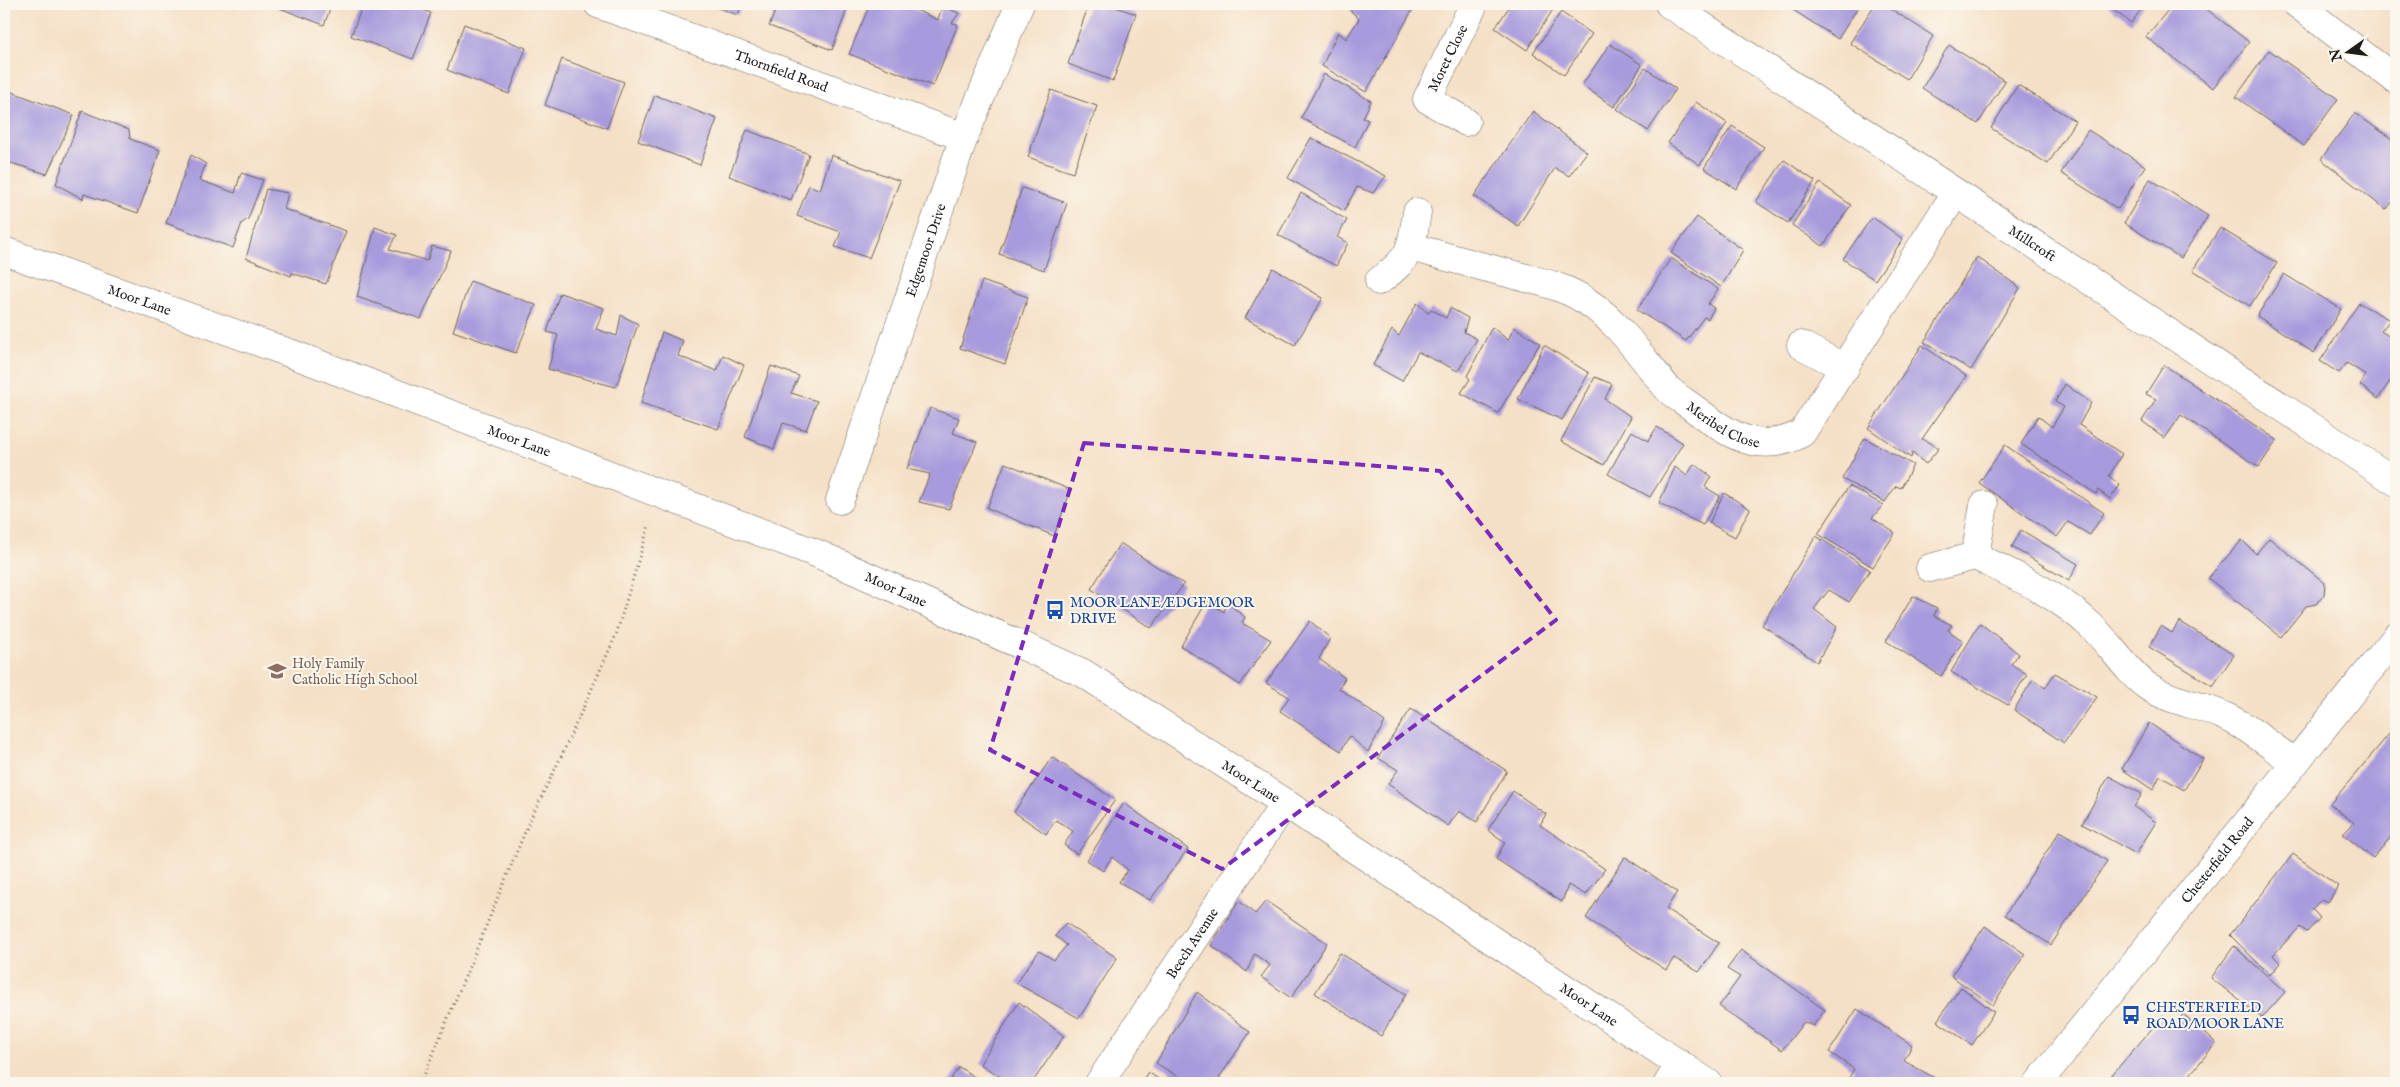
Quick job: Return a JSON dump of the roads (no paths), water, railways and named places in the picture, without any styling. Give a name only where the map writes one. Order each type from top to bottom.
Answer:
[{"type":"main road","name":"Thornfield Road","points":[[598,4],[964,137]]},
{"type":"main road","name":"Edgemoor Drive","points":[[840,500],[964,137],[1020,4]]},
{"type":"main road","name":"Moret Close","points":[[1466,122],[1427,99],[1474,4]]},
{"type":"main road","name":"Millcroft","points":[[1669,4],[1955,194],[2396,482]]},
{"type":"main road","points":[[2297,4],[2396,80]]},
{"type":"main road","name":"Meribel Close","points":[[1412,247],[1552,284],[1576,295],[1601,312],[1616,326],[1670,390],[1716,426],[1750,442],[1775,443],[1789,441],[1802,433],[1955,194]]},
{"type":"main road","points":[[1379,281],[1398,267],[1412,247],[1417,212]]},
{"type":"main road","name":"Moor Lane","points":[[4,251],[295,355],[818,554],[1083,674],[1285,803],[1674,1074],[1708,1083]]},
{"type":"main road","points":[[1801,345],[1845,368]]},
{"type":"main road","points":[[1976,556],[1984,505]]},
{"type":"main road","points":[[1930,568],[1976,556],[2035,586],[2063,602],[2098,633],[2139,678],[2157,692],[2222,715],[2247,729],[2295,764]]},
{"type":"main road","name":"Chesterfield Road","points":[[2038,1083],[2396,637]]},
{"type":"main road","name":"Beech Avenue","points":[[1098,1083],[1285,803]]},
{"type":"place","name":"MOOR LANE/EDGEMOOR DRIVE","points":[[1055,610]]},
{"type":"place","name":"Holy Family Catholic High School","points":[[277,671]]},
{"type":"place","name":"CHESTERFIELD ROAD/MOOR LANE","points":[[2131,1015]]}]
